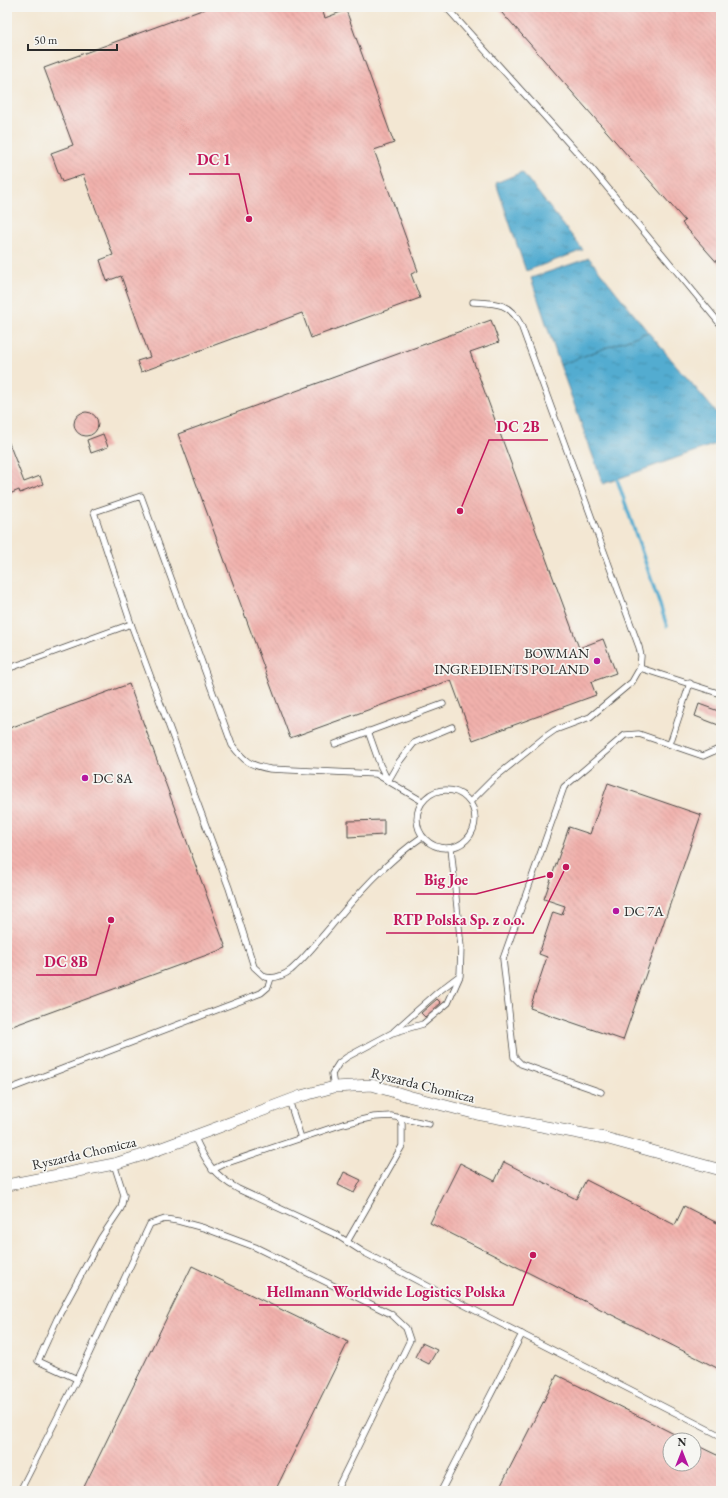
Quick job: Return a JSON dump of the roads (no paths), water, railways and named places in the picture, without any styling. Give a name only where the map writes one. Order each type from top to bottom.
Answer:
[{"type":"street","name":"Ryszarda Chomicza","points":[[7,1185],[114,1164],[289,1100],[334,1087],[372,1085],[477,1114],[605,1138],[721,1170]]},
{"type":"lane","points":[[446,7],[592,169],[721,325]]},
{"type":"lane","points":[[471,801],[493,779],[545,737],[555,730],[590,717],[632,682],[640,668],[641,656],[521,325],[517,317],[508,307],[500,304],[473,302]]},
{"type":"lane","points":[[422,801],[376,774],[270,769],[254,766],[243,759],[232,745],[141,496],[94,512],[131,624],[229,888],[254,966],[265,977],[277,977],[290,971],[355,898],[397,856],[422,837]]},
{"type":"lane","points":[[7,669],[131,624]]},
{"type":"lane","points":[[640,668],[721,694]]},
{"type":"lane","points":[[670,744],[690,684]]},
{"type":"lane","points":[[335,744],[443,704]]},
{"type":"lane","points":[[388,781],[399,762],[414,743],[452,728]]},
{"type":"lane","points":[[368,732],[380,765],[388,781]]},
{"type":"lane","points":[[601,1092],[521,1064],[514,1057],[503,959],[564,787],[625,735],[640,734],[703,756],[721,748]]},
{"type":"lane","points":[[448,789],[458,792],[471,801],[476,814],[476,824],[473,833],[467,841],[451,848],[439,848],[430,844],[422,837],[418,829],[418,810],[422,801],[430,795],[438,790],[448,789]]},
{"type":"lane","points":[[334,1087],[332,1074],[339,1063],[360,1049],[392,1033],[423,1024],[448,1003],[460,976],[461,947],[451,848]]},
{"type":"lane","points":[[392,1033],[438,992],[460,976]]},
{"type":"lane","points":[[7,1090],[261,993],[268,987],[271,978]]},
{"type":"lane","points":[[289,1100],[301,1138]]},
{"type":"lane","points":[[212,1170],[224,1164],[343,1124],[374,1117],[391,1116],[429,1124]]},
{"type":"lane","points":[[347,1242],[402,1146],[400,1118]]},
{"type":"lane","points":[[194,1136],[202,1154],[212,1170],[225,1182],[334,1234],[432,1289],[721,1436]]},
{"type":"lane","points":[[77,1378],[38,1361],[57,1319],[101,1238],[121,1208],[124,1195],[114,1164]]},
{"type":"lane","points":[[20,1491],[77,1378],[150,1224],[165,1219],[204,1228],[255,1247],[392,1314],[406,1328],[410,1340],[336,1491]]},
{"type":"lane","points":[[441,1491],[522,1334]]},
{"type":"water","points":[[522,172],[583,250],[526,271],[496,183]]},
{"type":"water","points":[[589,258],[648,332],[560,365],[531,278]]},
{"type":"water","points":[[648,332],[721,418],[721,442],[603,484],[560,365]]},
{"type":"waterway","points":[[617,479],[667,626]]},
{"type":"place","name":"DC 1","points":[[249,219]]},
{"type":"place","name":"DC 2B","points":[[460,511]]},
{"type":"place","name":"BOWMAN INGREDIENTS POLAND","points":[[597,661]]},
{"type":"place","name":"DC 8A","points":[[85,778]]},
{"type":"place","name":"RTP Polska Sp. z o.o.","points":[[566,867]]},
{"type":"place","name":"Big Joe","points":[[550,875]]},
{"type":"place","name":"DC 7A","points":[[616,911]]},
{"type":"place","name":"DC 8B","points":[[111,920]]},
{"type":"place","name":"Hellmann Worldwide Logistics Polska","points":[[533,1255]]}]
